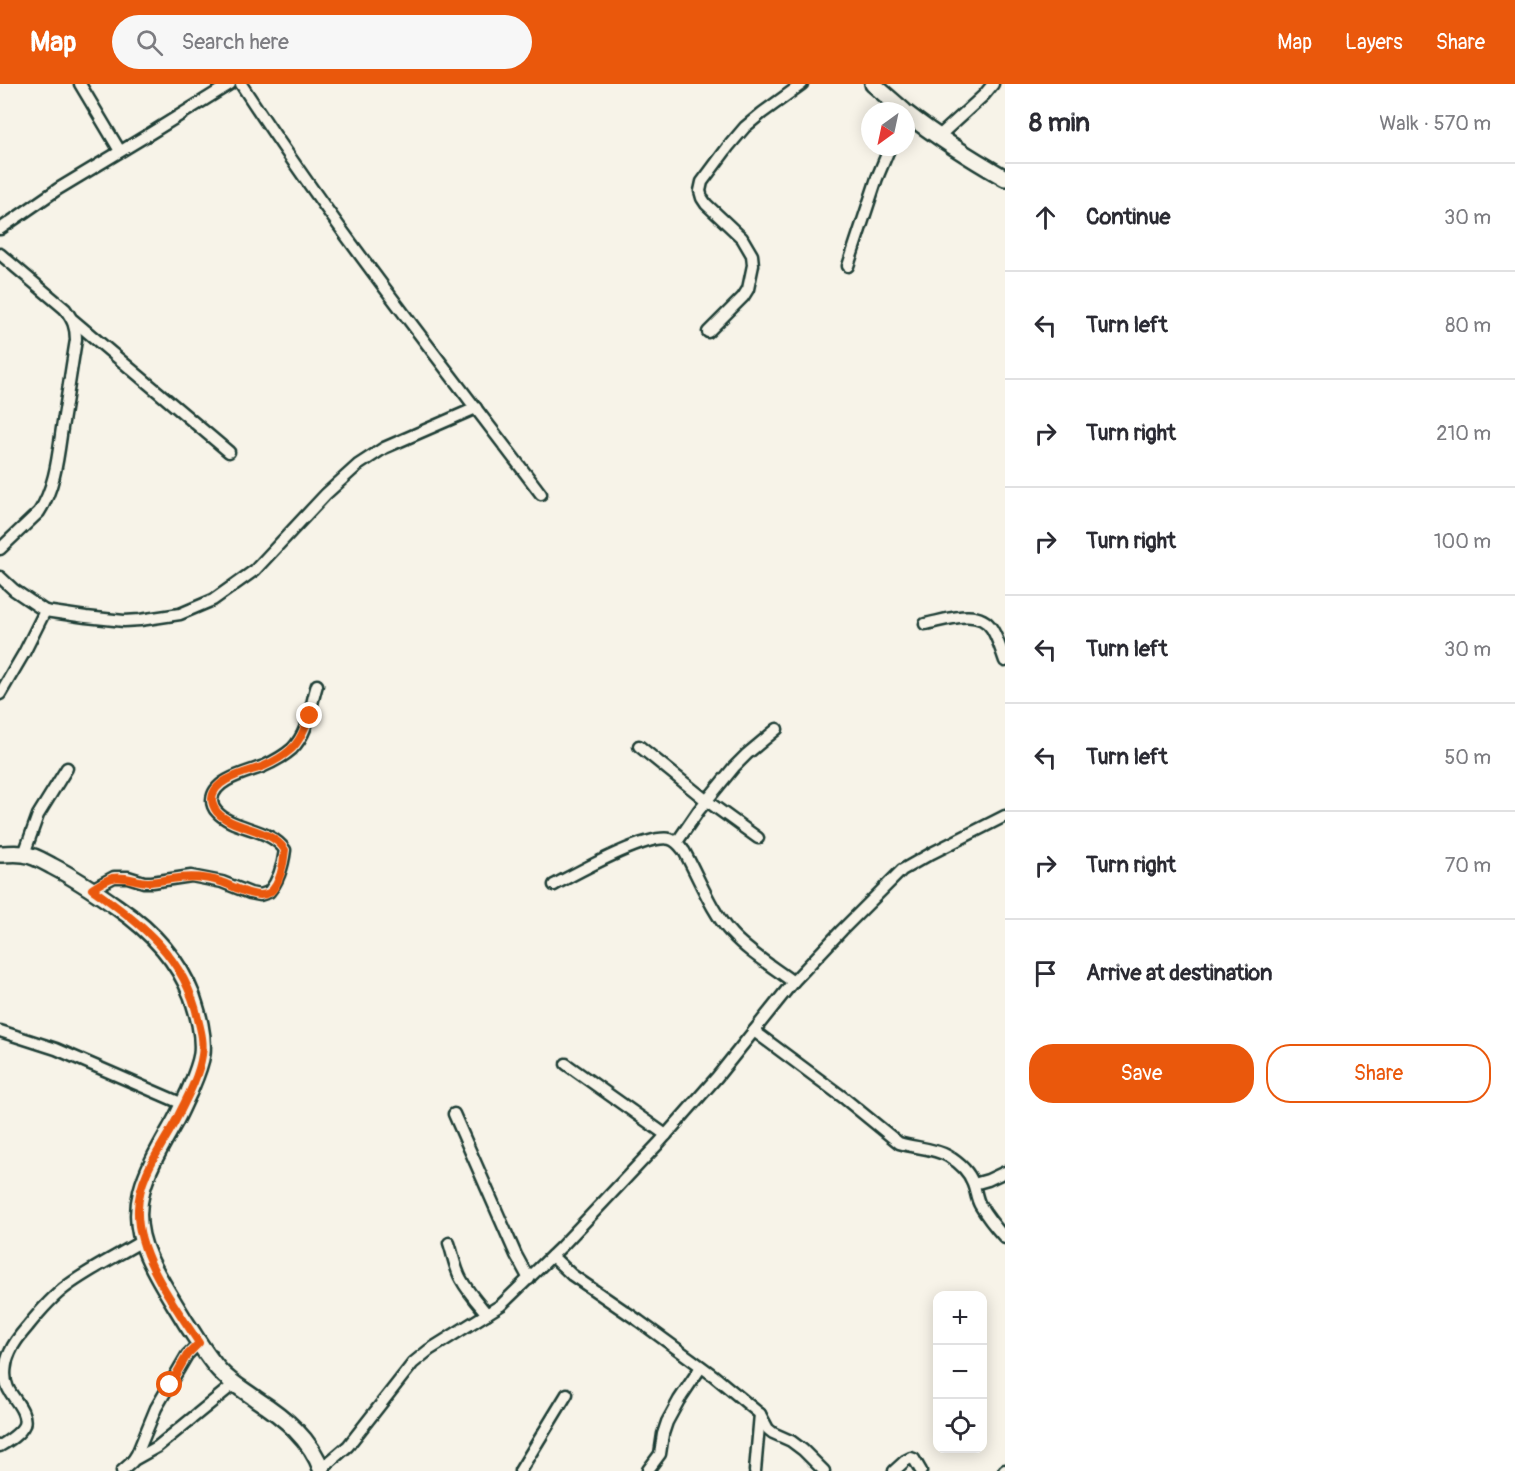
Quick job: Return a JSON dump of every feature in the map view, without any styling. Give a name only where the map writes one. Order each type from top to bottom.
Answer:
[{"type":"street","points":[[80,84],[120,151]]},
{"type":"street","points":[[0,229],[58,189],[230,84]]},
{"type":"street","points":[[241,84],[287,154],[541,494]]},
{"type":"street","points":[[708,332],[743,297],[748,289],[753,265],[752,255],[742,238],[702,198],[700,191],[702,182],[745,127],[802,84]]},
{"type":"street","points":[[873,84],[894,102]]},
{"type":"street","points":[[943,140],[993,84]]},
{"type":"street","points":[[915,119],[970,158],[1005,178]]},
{"type":"street","points":[[848,266],[886,156]]},
{"type":"street","points":[[0,254],[229,452]]},
{"type":"street","points":[[0,549],[39,512],[48,494],[56,468],[76,340],[73,319]]},
{"type":"street","points":[[0,577],[14,590],[45,611],[124,621],[180,614],[213,600],[255,570],[326,495],[358,465],[384,448],[476,408]]},
{"type":"street","points":[[0,694],[45,611]]},
{"type":"street","points":[[925,624],[971,615],[983,620],[991,628],[1005,660]]},
{"type":"street","points":[[92,889],[114,877],[152,882],[191,876],[222,882],[250,893],[260,895],[269,892],[279,877],[285,850],[275,840],[219,815],[212,804],[213,796],[225,781],[264,766],[293,748],[310,716],[317,685]]},
{"type":"street","points":[[677,842],[699,810],[734,767],[777,729]]},
{"type":"street","points":[[639,746],[707,801],[758,838]]},
{"type":"street","points":[[24,854],[38,815],[68,768]]},
{"type":"street","points":[[0,854],[24,854],[43,861],[92,889],[121,909],[151,934],[170,956],[188,985],[197,1011],[202,1038],[202,1055],[195,1078],[142,1187],[138,1208],[142,1241],[158,1277],[199,1343],[220,1371],[234,1384],[296,1429],[308,1443],[322,1470],[348,1446],[413,1363],[429,1350],[501,1305],[552,1256],[666,1135],[794,982],[902,870],[1005,816]]},
{"type":"street","points":[[554,885],[635,846],[665,839],[677,842],[690,861],[718,917],[730,933],[794,982]]},
{"type":"street","points":[[0,1031],[56,1049],[183,1104]]},
{"type":"street","points":[[754,1031],[826,1084],[899,1143],[937,1151],[948,1156],[968,1173],[974,1184],[979,1203],[1005,1238]]},
{"type":"street","points":[[566,1064],[666,1135]]},
{"type":"street","points":[[454,1114],[516,1255],[529,1278]]},
{"type":"street","points":[[974,1184],[1005,1172]]},
{"type":"street","points":[[0,1446],[20,1431],[25,1420],[7,1387],[5,1376],[9,1353],[15,1341],[50,1301],[66,1287],[142,1241]]},
{"type":"street","points":[[449,1243],[460,1277],[487,1314]]},
{"type":"street","points":[[552,1256],[580,1281],[701,1367],[760,1414],[768,1429],[803,1450],[824,1471]]},
{"type":"street","points":[[122,1471],[137,1454],[156,1408],[187,1355],[199,1343]]},
{"type":"street","points":[[648,1470],[660,1454],[663,1434],[679,1400],[701,1367]]},
{"type":"street","points":[[132,1461],[157,1447],[234,1384]]},
{"type":"street","points":[[520,1471],[567,1394]]},
{"type":"street","points":[[755,1471],[760,1414]]},
{"type":"street","points":[[894,1471],[911,1458],[921,1471]]},
{"type":"route","points":[[170,1385],[187,1355],[199,1343],[158,1277],[148,1256],[142,1241],[138,1208],[142,1187],[151,1164],[195,1078],[202,1055],[202,1038],[197,1011],[188,985],[170,956],[151,934],[92,889],[114,877],[152,882],[191,876],[222,882],[250,893],[260,895],[269,892],[279,877],[285,850],[275,840],[219,815],[212,804],[213,796],[225,781],[264,766],[286,754],[299,739],[310,716]]}]
